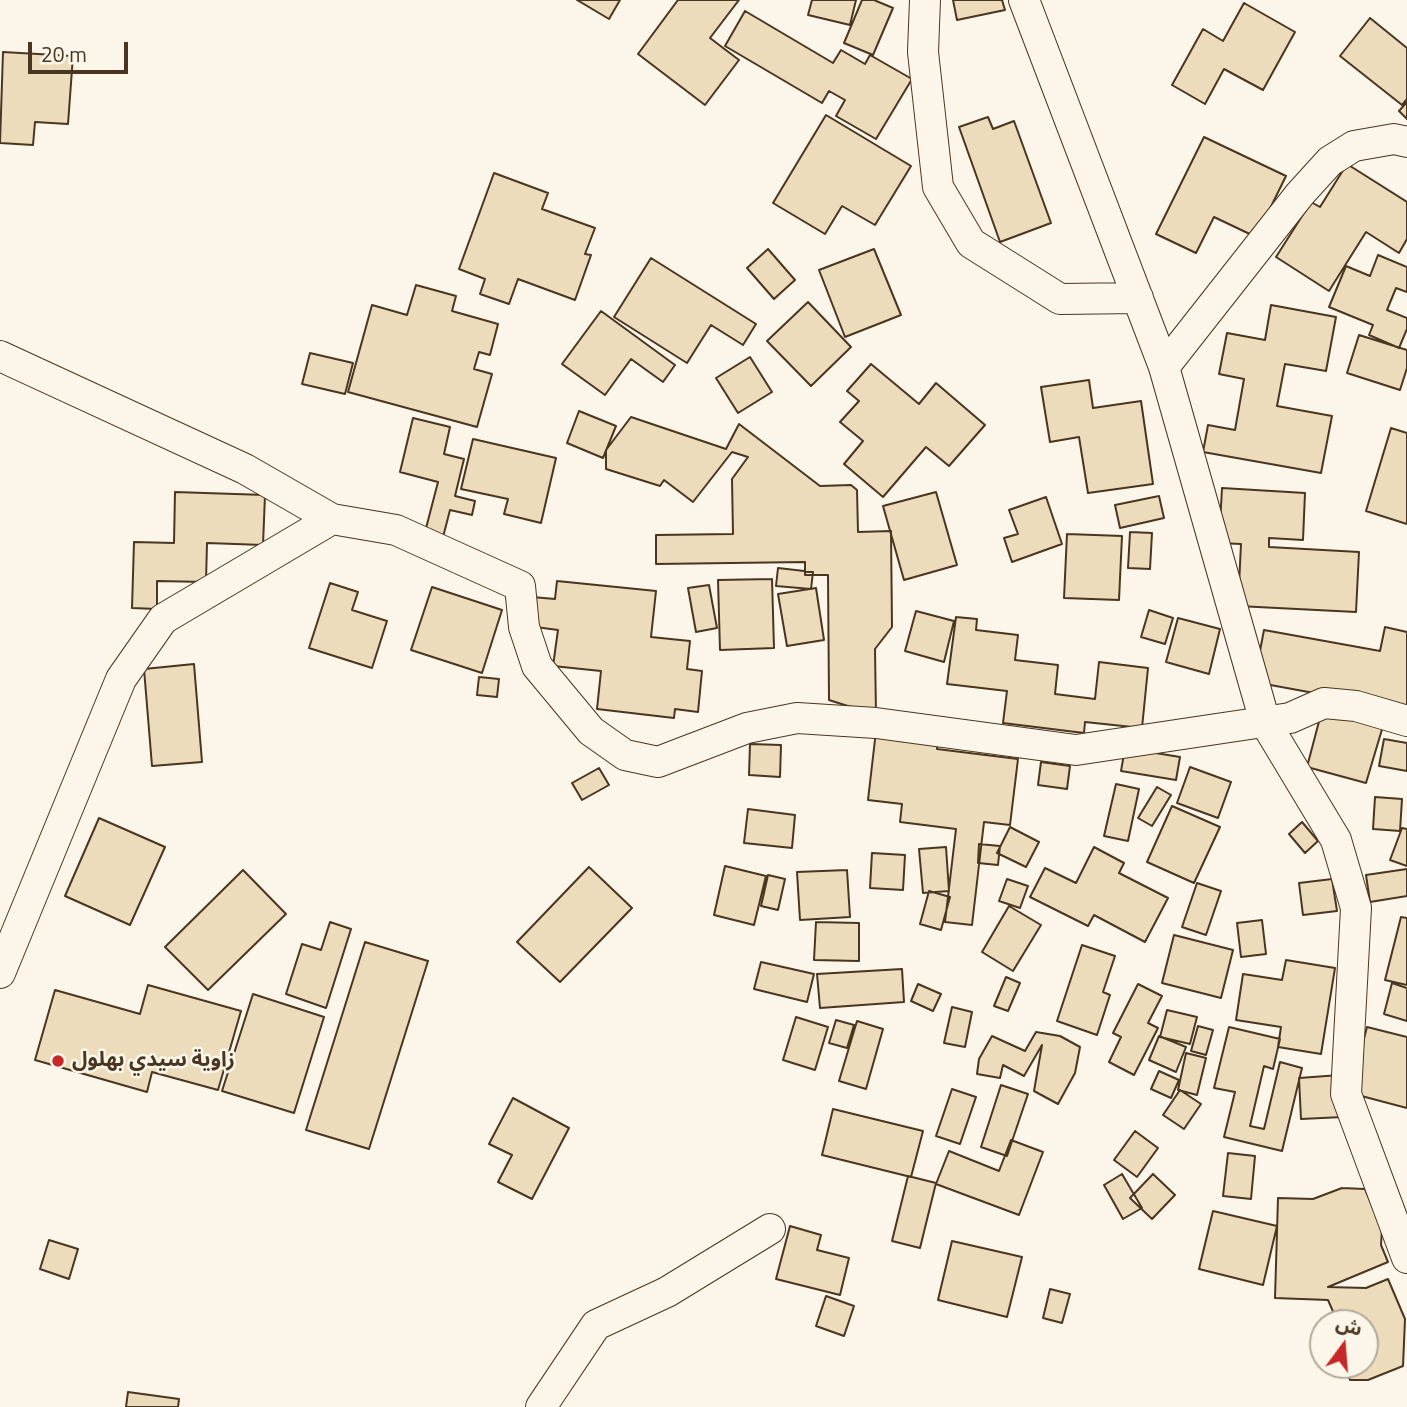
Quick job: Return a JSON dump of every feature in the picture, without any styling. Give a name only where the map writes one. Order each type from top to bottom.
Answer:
[{"type":"street","points":[[925,0],[923,52],[938,187],[971,243],[1060,299],[1138,298]]},
{"type":"street","points":[[1024,0],[1164,367],[1265,722],[1336,840],[1356,908],[1346,1094],[1407,1258]]},
{"type":"street","points":[[1164,367],[1300,194],[1330,161],[1354,146],[1394,139],[1407,142]]},
{"type":"street","points":[[0,356],[245,469],[331,519],[396,530],[520,586],[524,627],[537,666],[591,731],[625,755],[658,762],[747,728],[797,718],[876,723],[1076,750],[1290,719],[1324,703],[1356,706],[1407,721]]},
{"type":"street","points":[[0,973],[121,679],[163,619],[331,519]]},
{"type":"street","points":[[541,1407],[596,1325],[667,1292],[770,1229]]},
{"type":"building","points":[[577,0],[620,0],[609,19]]},
{"type":"building","points":[[678,0],[739,0],[710,38],[739,60],[705,105],[638,54]]},
{"type":"building","points":[[812,0],[856,0],[850,25],[808,15]]},
{"type":"building","points":[[862,0],[874,0],[893,8],[873,55],[844,43]]},
{"type":"building","points":[[953,0],[1002,0],[1005,10],[957,20]]},
{"type":"building","points":[[1244,3],[1295,32],[1263,90],[1224,69],[1205,104],[1172,85],[1203,29],[1223,41]]},
{"type":"building","points":[[745,11],[833,63],[841,50],[865,64],[870,55],[912,79],[876,139],[836,116],[845,100],[829,91],[822,103],[725,46]]},
{"type":"building","points":[[1370,18],[1407,48],[1407,99],[1402,105],[1340,56]]},
{"type":"building","points":[[3,52],[73,56],[68,124],[35,122],[33,145],[0,143]]},
{"type":"building","points":[[1407,102],[1407,119],[1399,111]]},
{"type":"building","points":[[826,115],[911,166],[875,225],[842,206],[825,234],[773,203]]},
{"type":"building","points":[[988,117],[993,129],[1014,121],[1051,223],[1000,242],[959,127]]},
{"type":"building","points":[[1204,137],[1286,176],[1256,237],[1214,217],[1196,253],[1156,234]]},
{"type":"building","points":[[1347,164],[1407,202],[1407,239],[1399,253],[1366,232],[1329,291],[1276,257],[1311,202],[1320,207]]},
{"type":"building","points":[[494,173],[548,193],[542,209],[595,228],[585,254],[591,255],[575,300],[518,279],[509,304],[480,294],[485,279],[459,269]]},
{"type":"building","points":[[768,249],[795,280],[774,299],[747,268]]},
{"type":"building","points":[[874,249],[901,315],[845,337],[819,270]]},
{"type":"building","points":[[1378,255],[1407,267],[1407,292],[1396,288],[1387,310],[1407,318],[1407,329],[1399,348],[1369,335],[1373,325],[1329,307],[1346,266],[1370,276]]},
{"type":"building","points":[[651,258],[756,324],[743,345],[711,325],[687,363],[614,317]]},
{"type":"building","points":[[416,285],[456,296],[452,311],[498,324],[490,355],[479,352],[474,369],[492,374],[477,427],[348,392],[372,305],[407,315]]},
{"type":"building","points":[[808,302],[851,347],[811,386],[767,341]]},
{"type":"building","points":[[1271,305],[1336,317],[1326,371],[1285,364],[1277,406],[1332,416],[1321,473],[1203,452],[1208,425],[1235,430],[1244,379],[1219,374],[1227,333],[1265,340]]},
{"type":"building","points":[[601,311],[675,365],[663,382],[631,359],[605,395],[562,364]]},
{"type":"building","points":[[1359,335],[1407,350],[1407,368],[1400,390],[1347,373]]},
{"type":"building","points":[[310,353],[353,363],[345,394],[302,384]]},
{"type":"building","points":[[750,357],[772,392],[738,413],[716,378]]},
{"type":"building","points":[[871,364],[919,404],[936,383],[985,425],[949,466],[926,447],[883,497],[844,464],[863,441],[840,422],[859,401],[847,391]]},
{"type":"building","points":[[1089,380],[1093,408],[1141,401],[1153,484],[1088,493],[1079,437],[1050,442],[1041,387]]},
{"type":"building","points":[[579,411],[616,426],[603,458],[567,443]]},
{"type":"building","points":[[631,417],[726,449],[739,424],[820,486],[851,485],[857,490],[858,532],[891,531],[892,627],[875,649],[876,715],[829,700],[828,575],[805,575],[805,562],[656,564],[656,535],[733,534],[732,479],[748,457],[732,452],[693,502],[664,480],[660,486],[606,469],[606,450]]},
{"type":"building","points":[[413,418],[450,427],[444,454],[464,459],[455,496],[475,501],[472,515],[450,510],[442,541],[424,536],[438,482],[400,472]]},
{"type":"building","points":[[1391,428],[1407,433],[1407,524],[1366,511]]},
{"type":"building","points":[[473,439],[556,458],[541,523],[504,514],[508,499],[461,489]]},
{"type":"building","points":[[1222,488],[1305,493],[1303,540],[1269,538],[1269,547],[1359,552],[1356,612],[1238,606],[1241,544],[1219,543]]},
{"type":"building","points":[[175,492],[265,495],[263,545],[207,543],[206,582],[157,581],[157,609],[132,608],[134,542],[174,543]]},
{"type":"building","points":[[936,492],[957,565],[904,580],[883,506]]},
{"type":"building","points":[[1159,496],[1164,518],[1120,528],[1115,505]]},
{"type":"building","points":[[1046,497],[1062,544],[1012,562],[1004,538],[1018,534],[1009,510]]},
{"type":"building","points":[[1130,532],[1152,533],[1150,569],[1128,568]]},
{"type":"building","points":[[1067,534],[1122,536],[1119,600],[1064,598]]},
{"type":"building","points":[[778,568],[813,572],[811,589],[776,586]]},
{"type":"building","points":[[772,579],[774,648],[720,650],[718,580]]},
{"type":"building","points":[[557,581],[656,591],[651,637],[690,641],[687,669],[702,671],[698,712],[675,709],[674,718],[597,709],[601,671],[553,666],[558,630],[528,626],[532,597],[555,599]]},
{"type":"building","points":[[330,583],[358,592],[352,610],[387,621],[372,668],[309,648]]},
{"type":"building","points":[[709,585],[717,628],[696,632],[688,588]]},
{"type":"building","points":[[432,587],[502,610],[482,673],[411,650]]},
{"type":"building","points":[[816,588],[824,640],[787,646],[778,594]]},
{"type":"building","points":[[1149,610],[1173,618],[1165,644],[1141,637]]},
{"type":"building","points":[[916,611],[954,621],[944,662],[905,651]]},
{"type":"building","points":[[956,617],[977,619],[976,630],[1018,635],[1015,660],[1058,665],[1055,694],[1095,699],[1099,662],[1148,668],[1142,728],[1085,722],[1084,733],[1003,723],[1007,691],[947,684]]},
{"type":"building","points":[[1178,618],[1220,629],[1209,674],[1166,662]]},
{"type":"building","points":[[1385,627],[1407,632],[1407,710],[1254,682],[1264,630],[1380,651]]},
{"type":"building","points":[[194,664],[202,762],[152,766],[144,669]]},
{"type":"building","points":[[479,677],[499,679],[497,697],[477,695]]},
{"type":"building","points":[[1322,710],[1383,726],[1366,783],[1307,767]]},
{"type":"building","points":[[876,731],[938,738],[937,749],[1018,759],[1010,825],[984,822],[972,925],[945,922],[956,829],[900,822],[902,804],[868,800]]},
{"type":"building","points":[[1384,739],[1407,743],[1407,771],[1379,766]]},
{"type":"building","points":[[750,744],[781,745],[780,777],[749,775]]},
{"type":"building","points":[[1125,748],[1180,757],[1176,780],[1121,771]]},
{"type":"building","points":[[1041,762],[1070,766],[1067,789],[1038,785]]},
{"type":"building","points":[[1190,767],[1231,782],[1218,818],[1177,803]]},
{"type":"building","points":[[599,768],[609,785],[582,800],[572,783]]},
{"type":"building","points":[[1116,784],[1139,789],[1128,841],[1104,836]]},
{"type":"building","points":[[1157,787],[1171,795],[1152,826],[1138,818]]},
{"type":"building","points":[[1375,797],[1402,799],[1400,831],[1373,829]]},
{"type":"building","points":[[1172,806],[1220,827],[1194,883],[1147,862]]},
{"type":"building","points":[[748,809],[795,815],[792,848],[744,843]]},
{"type":"building","points":[[99,818],[165,847],[130,925],[65,896]]},
{"type":"building","points":[[1302,822],[1318,841],[1305,853],[1289,834]]},
{"type":"building","points":[[1010,827],[1039,842],[1026,867],[997,853]]},
{"type":"building","points":[[1402,828],[1407,829],[1407,866],[1390,860]]},
{"type":"building","points":[[979,844],[1000,846],[998,865],[978,863]]},
{"type":"building","points":[[946,847],[949,891],[923,893],[919,849]]},
{"type":"building","points":[[1094,847],[1124,863],[1119,873],[1168,898],[1145,942],[1094,915],[1088,926],[1030,897],[1045,868],[1076,883]]},
{"type":"building","points":[[872,853],[905,855],[903,890],[870,888]]},
{"type":"building","points":[[725,866],[766,876],[754,925],[714,915]]},
{"type":"building","points":[[589,867],[632,908],[560,982],[517,942]]},
{"type":"building","points":[[1407,869],[1407,896],[1370,902],[1366,875]]},
{"type":"building","points":[[243,870],[286,914],[208,990],[165,947]]},
{"type":"building","points":[[847,870],[850,917],[800,920],[797,872]]},
{"type":"building","points":[[768,875],[785,879],[778,910],[761,906]]},
{"type":"building","points":[[1007,879],[1028,886],[1020,908],[999,901]]},
{"type":"building","points":[[1332,879],[1337,911],[1303,915],[1299,883]]},
{"type":"building","points":[[1197,883],[1221,891],[1206,935],[1182,927]]},
{"type":"building","points":[[929,891],[950,897],[941,930],[920,924]]},
{"type":"building","points":[[1009,906],[1041,925],[1013,971],[982,952]]},
{"type":"building","points":[[1401,917],[1407,918],[1407,985],[1385,980]]},
{"type":"building","points":[[1262,920],[1266,954],[1241,957],[1237,923]]},
{"type":"building","points":[[330,922],[351,929],[326,1008],[286,994],[302,944],[321,950]]},
{"type":"building","points":[[816,922],[859,923],[859,961],[814,960]]},
{"type":"building","points":[[1174,935],[1233,950],[1221,998],[1162,983]]},
{"type":"building","points":[[365,942],[428,961],[369,1149],[306,1130]]},
{"type":"building","points":[[1082,945],[1115,956],[1103,992],[1110,995],[1097,1035],[1057,1021]]},
{"type":"building","points":[[1286,960],[1335,968],[1321,1054],[1278,1047],[1281,1027],[1236,1020],[1243,974],[1282,980]]},
{"type":"building","points":[[761,962],[814,974],[807,1002],[754,989]]},
{"type":"building","points":[[902,969],[904,1002],[820,1008],[817,974]]},
{"type":"building","points":[[1006,977],[1020,983],[1008,1011],[994,1006]]},
{"type":"building","points":[[1392,983],[1407,988],[1407,1021],[1384,1014]]},
{"type":"building","points":[[918,984],[941,994],[933,1011],[911,1001]]},
{"type":"building","points":[[1138,984],[1162,996],[1148,1023],[1158,1028],[1134,1075],[1109,1062],[1121,1037],[1113,1033]]},
{"type":"building","points":[[148,985],[241,1011],[218,1090],[152,1072],[147,1092],[35,1060],[55,990],[140,1014]]},
{"type":"building","points":[[253,994],[324,1017],[294,1113],[222,1091]]},
{"type":"building","points":[[952,1007],[972,1012],[965,1047],[944,1043]]},
{"type":"building","points":[[1167,1010],[1197,1017],[1190,1044],[1160,1037]]},
{"type":"building","points":[[796,1017],[828,1027],[815,1070],[783,1060]]},
{"type":"building","points":[[836,1020],[854,1025],[847,1048],[829,1043]]},
{"type":"building","points":[[857,1021],[883,1029],[866,1089],[839,1081]]},
{"type":"building","points":[[1198,1026],[1213,1030],[1206,1055],[1191,1051]]},
{"type":"building","points":[[1229,1027],[1280,1039],[1273,1069],[1264,1066],[1250,1126],[1264,1129],[1280,1062],[1302,1068],[1282,1151],[1224,1137],[1235,1092],[1214,1088]]},
{"type":"building","points":[[1367,1027],[1407,1037],[1407,1108],[1350,1093]]},
{"type":"building","points":[[1036,1032],[1060,1036],[1080,1047],[1075,1073],[1058,1104],[1034,1091],[1042,1045],[1024,1076],[1003,1065],[1000,1078],[977,1074],[979,1059],[992,1036],[1025,1051]]},
{"type":"building","points":[[1159,1036],[1186,1047],[1176,1072],[1149,1060]]},
{"type":"building","points":[[1186,1053],[1206,1058],[1197,1095],[1178,1090]]},
{"type":"building","points":[[1159,1071],[1179,1080],[1171,1098],[1151,1089]]},
{"type":"building","points":[[1340,1075],[1343,1117],[1301,1119],[1299,1078]]},
{"type":"building","points":[[1001,1085],[1028,1094],[1007,1156],[981,1147]]},
{"type":"building","points":[[952,1089],[976,1097],[960,1144],[936,1136]]},
{"type":"building","points":[[1180,1090],[1201,1104],[1184,1129],[1163,1115]]},
{"type":"building","points":[[513,1098],[569,1128],[532,1199],[498,1182],[512,1155],[489,1144]]},
{"type":"building","points":[[833,1109],[923,1131],[911,1177],[822,1155]]},
{"type":"building","points":[[1135,1131],[1158,1148],[1137,1177],[1114,1160]]},
{"type":"building","points":[[1011,1140],[1043,1152],[1019,1215],[936,1184],[949,1151],[999,1171]]},
{"type":"building","points":[[1228,1153],[1255,1156],[1251,1199],[1223,1196]]},
{"type":"building","points":[[1122,1174],[1142,1208],[1123,1219],[1104,1185]]},
{"type":"building","points":[[1153,1174],[1175,1195],[1152,1219],[1130,1198]]},
{"type":"building","points":[[908,1176],[936,1183],[920,1248],[892,1241]]},
{"type":"building","points":[[1342,1188],[1365,1189],[1382,1229],[1381,1245],[1388,1262],[1328,1287],[1366,1288],[1388,1279],[1405,1319],[1403,1366],[1379,1376],[1379,1309],[1332,1309],[1328,1300],[1275,1298],[1278,1198],[1313,1199]]},
{"type":"building","points":[[1213,1211],[1277,1226],[1263,1285],[1199,1269]]},
{"type":"building","points":[[790,1226],[821,1235],[817,1250],[849,1258],[840,1295],[776,1279]]},
{"type":"building","points":[[49,1240],[78,1249],[69,1279],[40,1269]]},
{"type":"building","points":[[952,1241],[1022,1257],[1007,1317],[938,1300]]},
{"type":"building","points":[[1050,1289],[1070,1294],[1062,1323],[1043,1318]]},
{"type":"building","points":[[826,1296],[854,1306],[844,1336],[816,1326]]},
{"type":"building","points":[[128,1392],[179,1399],[178,1407],[126,1407]]},
{"type":"place","name":"زاوية سيدي بهلول","points":[[58,1061]]}]
